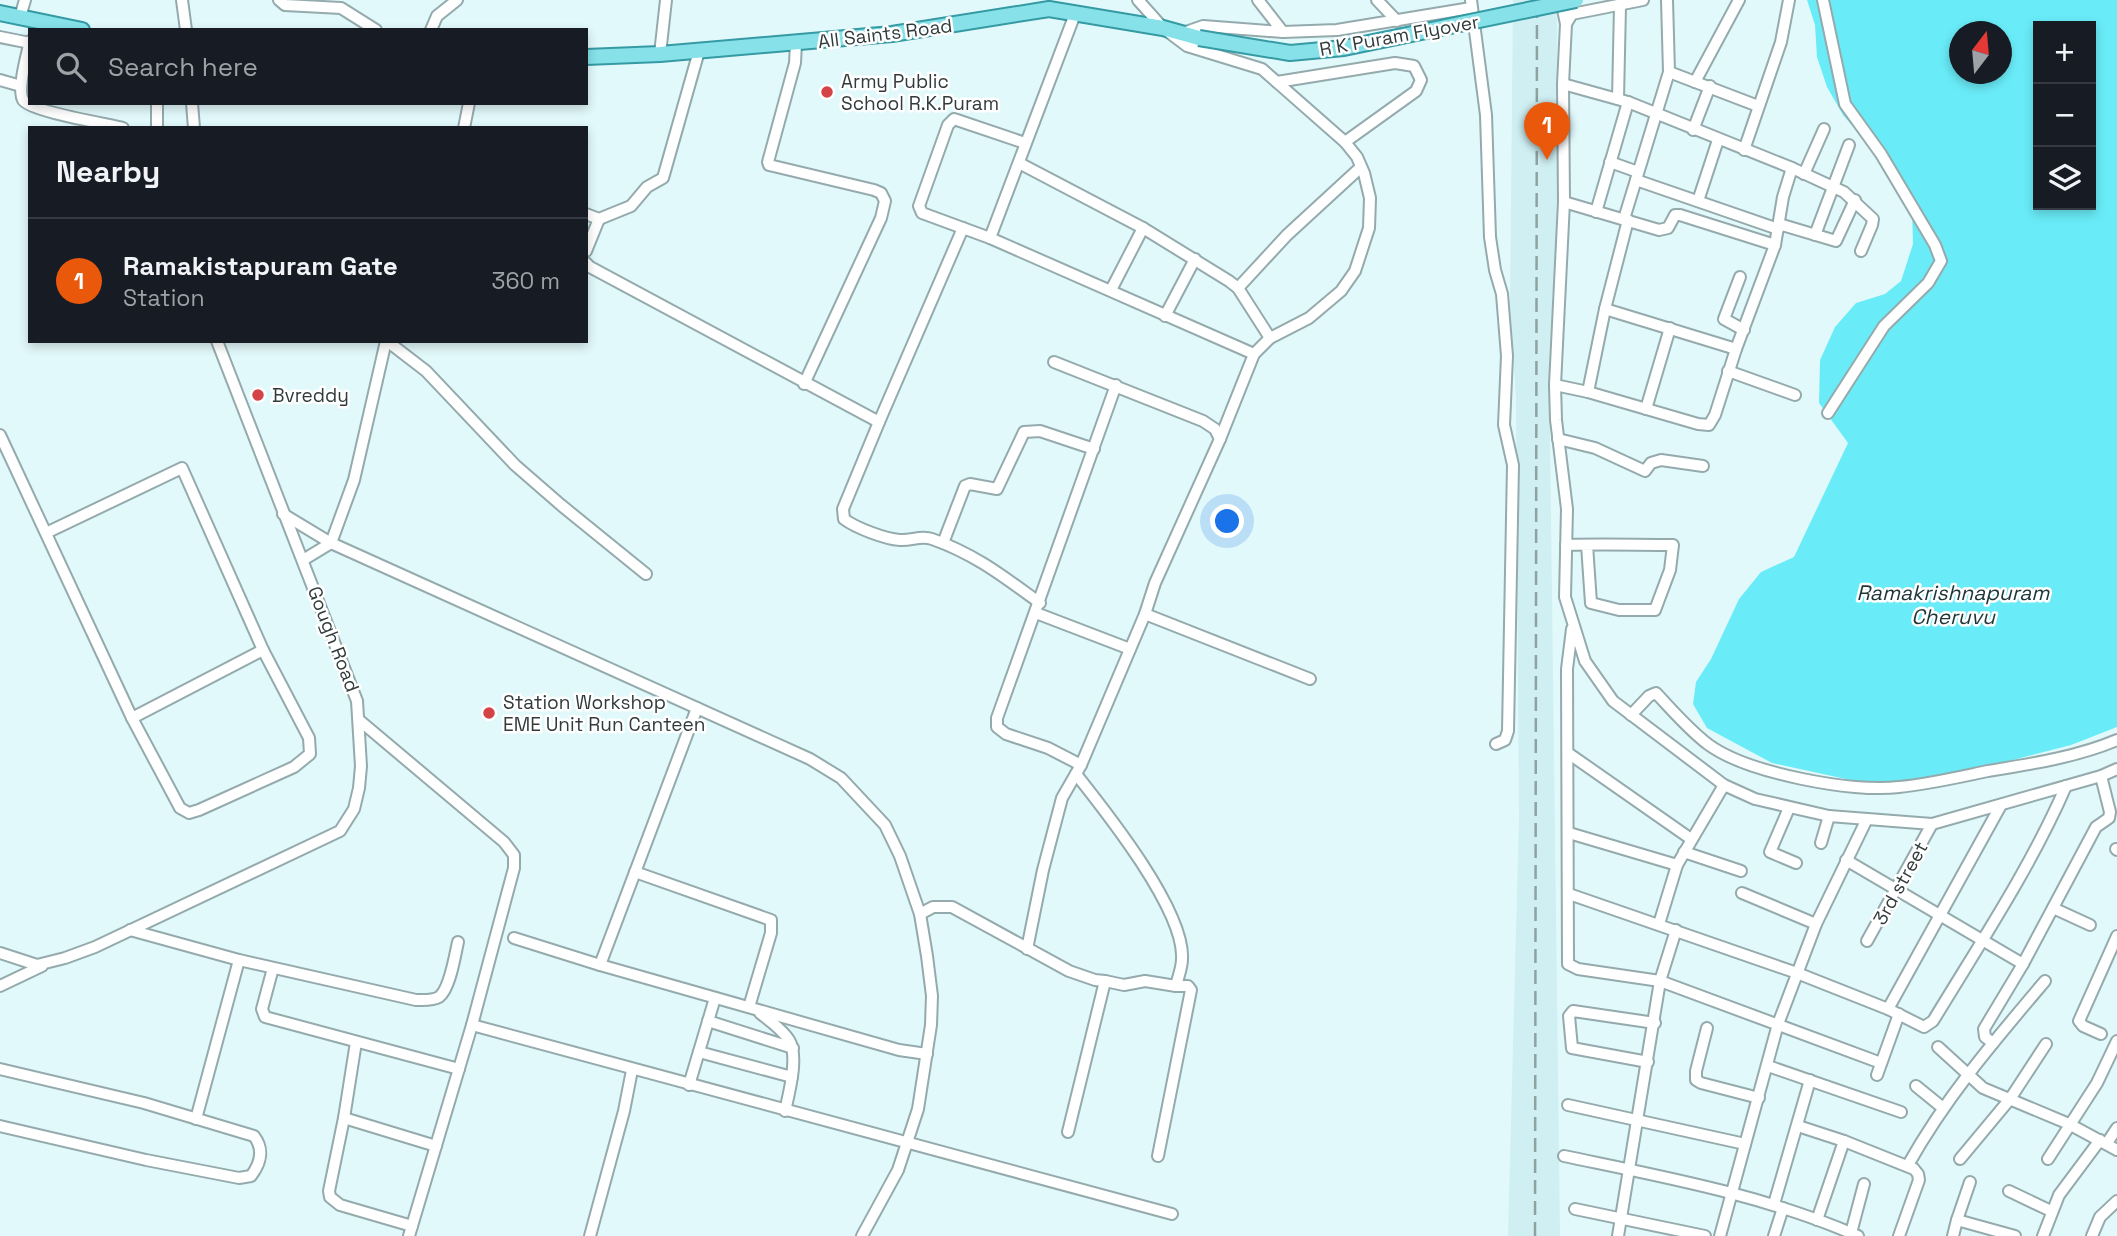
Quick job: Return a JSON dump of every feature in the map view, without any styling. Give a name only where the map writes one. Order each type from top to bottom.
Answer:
[{"type":"main road","name":"R K Puram Flyover","points":[[1180,34],[1290,53],[1345,48],[1576,0]]},
{"type":"main road","name":"All Saints Road","points":[[588,57],[660,54],[892,34],[1049,9],[1163,28],[1180,34]]},
{"type":"main road","points":[[0,13],[29,23],[67,28]]},
{"type":"street","points":[[24,0],[29,23]]},
{"type":"street","points":[[182,0],[186,28]]},
{"type":"street","points":[[279,0],[285,5],[341,8],[373,28]]},
{"type":"street","points":[[432,28],[437,16],[457,0]]},
{"type":"street","points":[[660,54],[666,0]]},
{"type":"street","points":[[1027,949],[1053,825],[1062,798],[1079,769],[1145,614],[1155,583],[1220,439],[1254,354],[1270,338],[1309,318],[1341,290],[1355,271],[1365,246],[1370,214],[1370,198],[1362,167],[1345,142],[1262,69],[1187,46],[1163,28],[1138,0]]},
{"type":"street","points":[[1258,0],[1283,32]]},
{"type":"street","points":[[1377,0],[1397,21]]},
{"type":"street","points":[[1562,0],[1566,24],[1563,84],[1564,202],[1555,385],[1558,439],[1567,509],[1565,597],[1585,661],[1613,701],[1724,785],[1755,799],[1789,808],[1866,821],[1932,824],[2101,776],[2117,769]]},
{"type":"street","points":[[1566,24],[1572,14],[1643,0]]},
{"type":"street","points":[[1588,392],[1637,176],[1669,72],[1667,0]]},
{"type":"street","points":[[1695,82],[1739,0]]},
{"type":"street","points":[[1744,150],[1781,42],[1788,0]]},
{"type":"street","points":[[1823,0],[1845,104],[1881,154],[1935,245],[1941,261],[1927,283],[1884,326],[1828,413]]},
{"type":"street","points":[[1180,34],[1203,26],[1283,32],[1337,30],[1397,21],[1471,4],[1486,115],[1490,237],[1494,270],[1502,294],[1507,356],[1504,425],[1513,465],[1508,731],[1505,740],[1496,744]]},
{"type":"street","points":[[1596,212],[1623,101],[1620,6]]},
{"type":"street","points":[[990,238],[1075,13]]},
{"type":"street","points":[[0,37],[28,42]]},
{"type":"street","points":[[796,43],[795,63],[769,165],[874,190],[881,193],[885,201],[881,218],[804,384]]},
{"type":"street","points":[[588,215],[600,219],[631,206],[647,187],[663,178],[699,51]]},
{"type":"street","points":[[28,52],[21,86],[22,99],[29,106],[114,126]]},
{"type":"street","points":[[1277,82],[1395,63],[1414,66],[1421,80],[1416,91],[1345,142]]},
{"type":"street","points":[[1669,72],[1758,106]]},
{"type":"street","points":[[0,80],[21,86]]},
{"type":"street","points":[[1563,84],[1658,113],[1693,130],[1793,168],[1832,186],[1855,200],[1872,219],[1861,251]]},
{"type":"street","points":[[1693,130],[1710,86]]},
{"type":"street","points":[[157,105],[157,126]]},
{"type":"street","points":[[192,105],[194,126]]},
{"type":"street","points":[[464,126],[470,105]]},
{"type":"street","points":[[1025,144],[960,119],[950,121],[919,206],[922,213],[990,238],[1254,354]]},
{"type":"street","points":[[1804,174],[1824,129]]},
{"type":"street","points":[[1698,201],[1718,140]]},
{"type":"street","points":[[1815,235],[1849,145]]},
{"type":"street","points":[[1610,162],[1698,201],[1836,241],[1855,200]]},
{"type":"street","points":[[1019,163],[1195,258],[1238,289],[1270,338]]},
{"type":"street","points":[[1238,289],[1287,235],[1362,167]]},
{"type":"street","points":[[1555,385],[1709,425],[1715,415],[1728,371],[1775,245],[1783,197],[1793,168]]},
{"type":"street","points":[[1564,202],[1664,230],[1675,215],[1680,215],[1775,245]]},
{"type":"street","points":[[588,246],[600,219]]},
{"type":"street","points":[[963,228],[843,509],[845,519],[853,527],[900,540],[928,537],[968,553],[992,567],[1038,608],[1130,649]]},
{"type":"street","points":[[1111,290],[1143,228]]},
{"type":"street","points":[[1166,316],[1195,258]]},
{"type":"street","points":[[588,264],[804,384],[879,422]]},
{"type":"street","points":[[1740,277],[1724,319],[1744,330]]},
{"type":"street","points":[[1605,309],[1736,349]]},
{"type":"street","points":[[1646,409],[1670,328]]},
{"type":"street","name":"Gough Road","points":[[0,986],[46,964],[95,947],[340,831],[350,818],[359,788],[357,701],[218,343]]},
{"type":"street","points":[[303,560],[331,543],[354,480],[386,343]]},
{"type":"street","points":[[389,343],[426,370],[515,465],[646,574]]},
{"type":"street","points":[[1054,362],[1211,425],[1220,439]]},
{"type":"street","points":[[1728,371],[1795,394]]},
{"type":"street","points":[[1116,385],[997,719],[997,727],[1006,734],[1048,748],[1079,769],[1173,916],[1182,959],[1176,986]]},
{"type":"street","points":[[943,543],[965,486],[970,484],[988,489],[1000,487],[1024,432],[1040,431],[1094,449]]},
{"type":"street","points":[[0,435],[132,719],[180,808],[189,813],[199,810],[294,767],[310,754],[309,738],[263,650],[182,468],[46,533]]},
{"type":"street","points":[[1558,439],[1595,448],[1645,471],[1651,463],[1661,460],[1703,466]]},
{"type":"street","points":[[283,514],[331,543],[810,759],[841,778],[885,825],[900,856],[920,914],[932,996],[927,1054],[918,1109],[898,1170],[862,1236]]},
{"type":"street","points":[[1566,544],[1587,544],[1673,545],[1670,570],[1655,610],[1619,610],[1591,603],[1587,544]]},
{"type":"street","points":[[1145,614],[1310,679]]},
{"type":"street","points":[[1573,626],[1567,669],[1568,958],[1571,967],[1660,981],[1881,1063]]},
{"type":"street","points":[[132,719],[263,650]]},
{"type":"street","points":[[1631,715],[1649,696],[1656,693],[1669,709],[1723,753],[1777,772],[1866,788],[1898,787],[2023,765],[2097,749],[2117,740]]},
{"type":"street","points":[[600,965],[697,708]]},
{"type":"street","points":[[356,1042],[330,1197],[340,1205],[411,1231],[472,1025],[513,868],[514,855],[504,842],[359,720]]},
{"type":"street","points":[[1568,753],[1692,839]]},
{"type":"street","points":[[1993,1043],[1985,1037],[1983,1031],[2023,964],[2096,827],[2109,818],[2110,812],[2101,776]]},
{"type":"street","points":[[1659,924],[1677,865],[1724,785]]},
{"type":"street","points":[[1569,894],[1797,973],[1888,1009],[1924,1027],[1931,1024],[1982,940],[2049,823],[2066,786]]},
{"type":"street","points":[[1888,1009],[2001,805]]},
{"type":"street","points":[[1789,808],[1770,852],[1796,863]]},
{"type":"street","points":[[1821,843],[1829,816]]},
{"type":"street","points":[[1720,1236],[1778,1024],[1816,924],[1866,821]]},
{"type":"street","name":"3rd street","points":[[1867,942],[1932,824]]},
{"type":"street","points":[[1569,832],[1677,865]]},
{"type":"street","points":[[1684,852],[1741,871]]},
{"type":"street","points":[[1846,860],[2023,964]]},
{"type":"street","points":[[635,872],[771,920],[771,933],[752,1008]]},
{"type":"street","points":[[1742,893],[1816,924]]},
{"type":"street","points":[[920,914],[933,907],[952,907],[1069,971],[1095,980],[1124,985],[1145,981],[1188,986],[1192,996],[1158,1156]]},
{"type":"street","points":[[2053,908],[2090,925]]},
{"type":"street","points":[[130,930],[239,960],[416,1000],[431,1000],[446,989],[458,942]]},
{"type":"street","points":[[1618,1236],[1660,981],[1676,930]]},
{"type":"street","points":[[2101,1034],[2079,1021],[2117,936]]},
{"type":"street","points":[[514,938],[899,1050],[927,1054]]},
{"type":"street","points":[[0,953],[33,964],[46,964]]},
{"type":"street","points":[[196,1119],[239,960]]},
{"type":"street","points":[[273,968],[262,1014],[270,1019],[459,1069]]},
{"type":"street","points":[[1068,1132],[1105,981]]},
{"type":"street","points":[[1908,1165],[1968,1073],[2045,981]]},
{"type":"street","points":[[689,1085],[715,998]]},
{"type":"street","points":[[752,1008],[778,1027],[793,1048],[792,1077],[785,1111]]},
{"type":"street","points":[[1647,1062],[1572,1048],[1569,1016],[1573,1011],[1655,1023]]},
{"type":"street","points":[[1877,1075],[1899,1014]]},
{"type":"street","points":[[708,1021],[793,1048]]},
{"type":"street","points":[[472,1025],[1172,1214]]},
{"type":"street","points":[[1707,1028],[1696,1080],[1759,1098]]},
{"type":"street","points":[[2048,1159],[2107,1066],[2117,1041]]},
{"type":"street","points":[[1960,1159],[2010,1099],[2046,1044]]},
{"type":"street","points":[[1938,1047],[1983,1088],[2069,1124],[2117,1150]]},
{"type":"street","points":[[699,1052],[792,1077]]},
{"type":"street","points":[[1768,1066],[1901,1112]]},
{"type":"street","points":[[0,1069],[145,1103],[254,1136],[261,1152],[251,1176],[239,1178],[146,1160],[0,1126]]},
{"type":"street","points":[[590,1236],[624,1111],[632,1070]]},
{"type":"street","points":[[1774,1236],[1778,1206],[1810,1080]]},
{"type":"street","points":[[1916,1086],[1943,1108]]},
{"type":"street","points":[[1568,1105],[1745,1144]]},
{"type":"street","points":[[344,1118],[436,1146]]},
{"type":"street","points":[[1798,1126],[1908,1165],[1918,1174],[1919,1180],[1899,1236]]},
{"type":"street","points":[[2043,1236],[2051,1211],[2068,1182],[2117,1128]]},
{"type":"street","points":[[1822,1236],[1821,1222],[1844,1141]]},
{"type":"street","points":[[1564,1156],[1733,1192],[1855,1234],[1864,1184]]},
{"type":"street","points":[[1953,1236],[1970,1182]]},
{"type":"street","points":[[2009,1191],[2051,1211]]},
{"type":"street","points":[[2091,1236],[2100,1217],[2115,1206]]},
{"type":"street","points":[[1575,1209],[1704,1236]]},
{"type":"street","points":[[1958,1220],[2015,1236]]},
{"type":"shaded area","points":[[1513,0],[1555,0],[1557,22],[1559,190],[1549,358],[1560,1236],[1508,1236],[1519,818],[1516,397],[1510,306]]},
{"type":"water","name":"Ramakrishnapuram Cheruvu","points":[[1807,0],[2117,0],[2117,727],[2071,745],[1932,781],[1855,781],[1772,763],[1707,728],[1693,704],[1696,682],[1711,659],[1739,599],[1761,572],[1794,557],[1848,443],[1819,403],[1820,360],[1835,327],[1856,303],[1885,294],[1901,281],[1913,244],[1912,209],[1908,188],[1896,170],[1874,151],[1843,115],[1827,87],[1817,57],[1815,25]]},
{"type":"railway","points":[[1535,1236],[1537,0]]},
{"type":"place","name":"Army Public School R.K.Puram","points":[[827,92]]},
{"type":"place","name":"Ramakistapuram Gate","points":[[1547,160]]},
{"type":"place","name":"Bvreddy","points":[[258,395]]},
{"type":"place","name":"Station Workshop EME Unit Run Canteen","points":[[489,713]]}]
